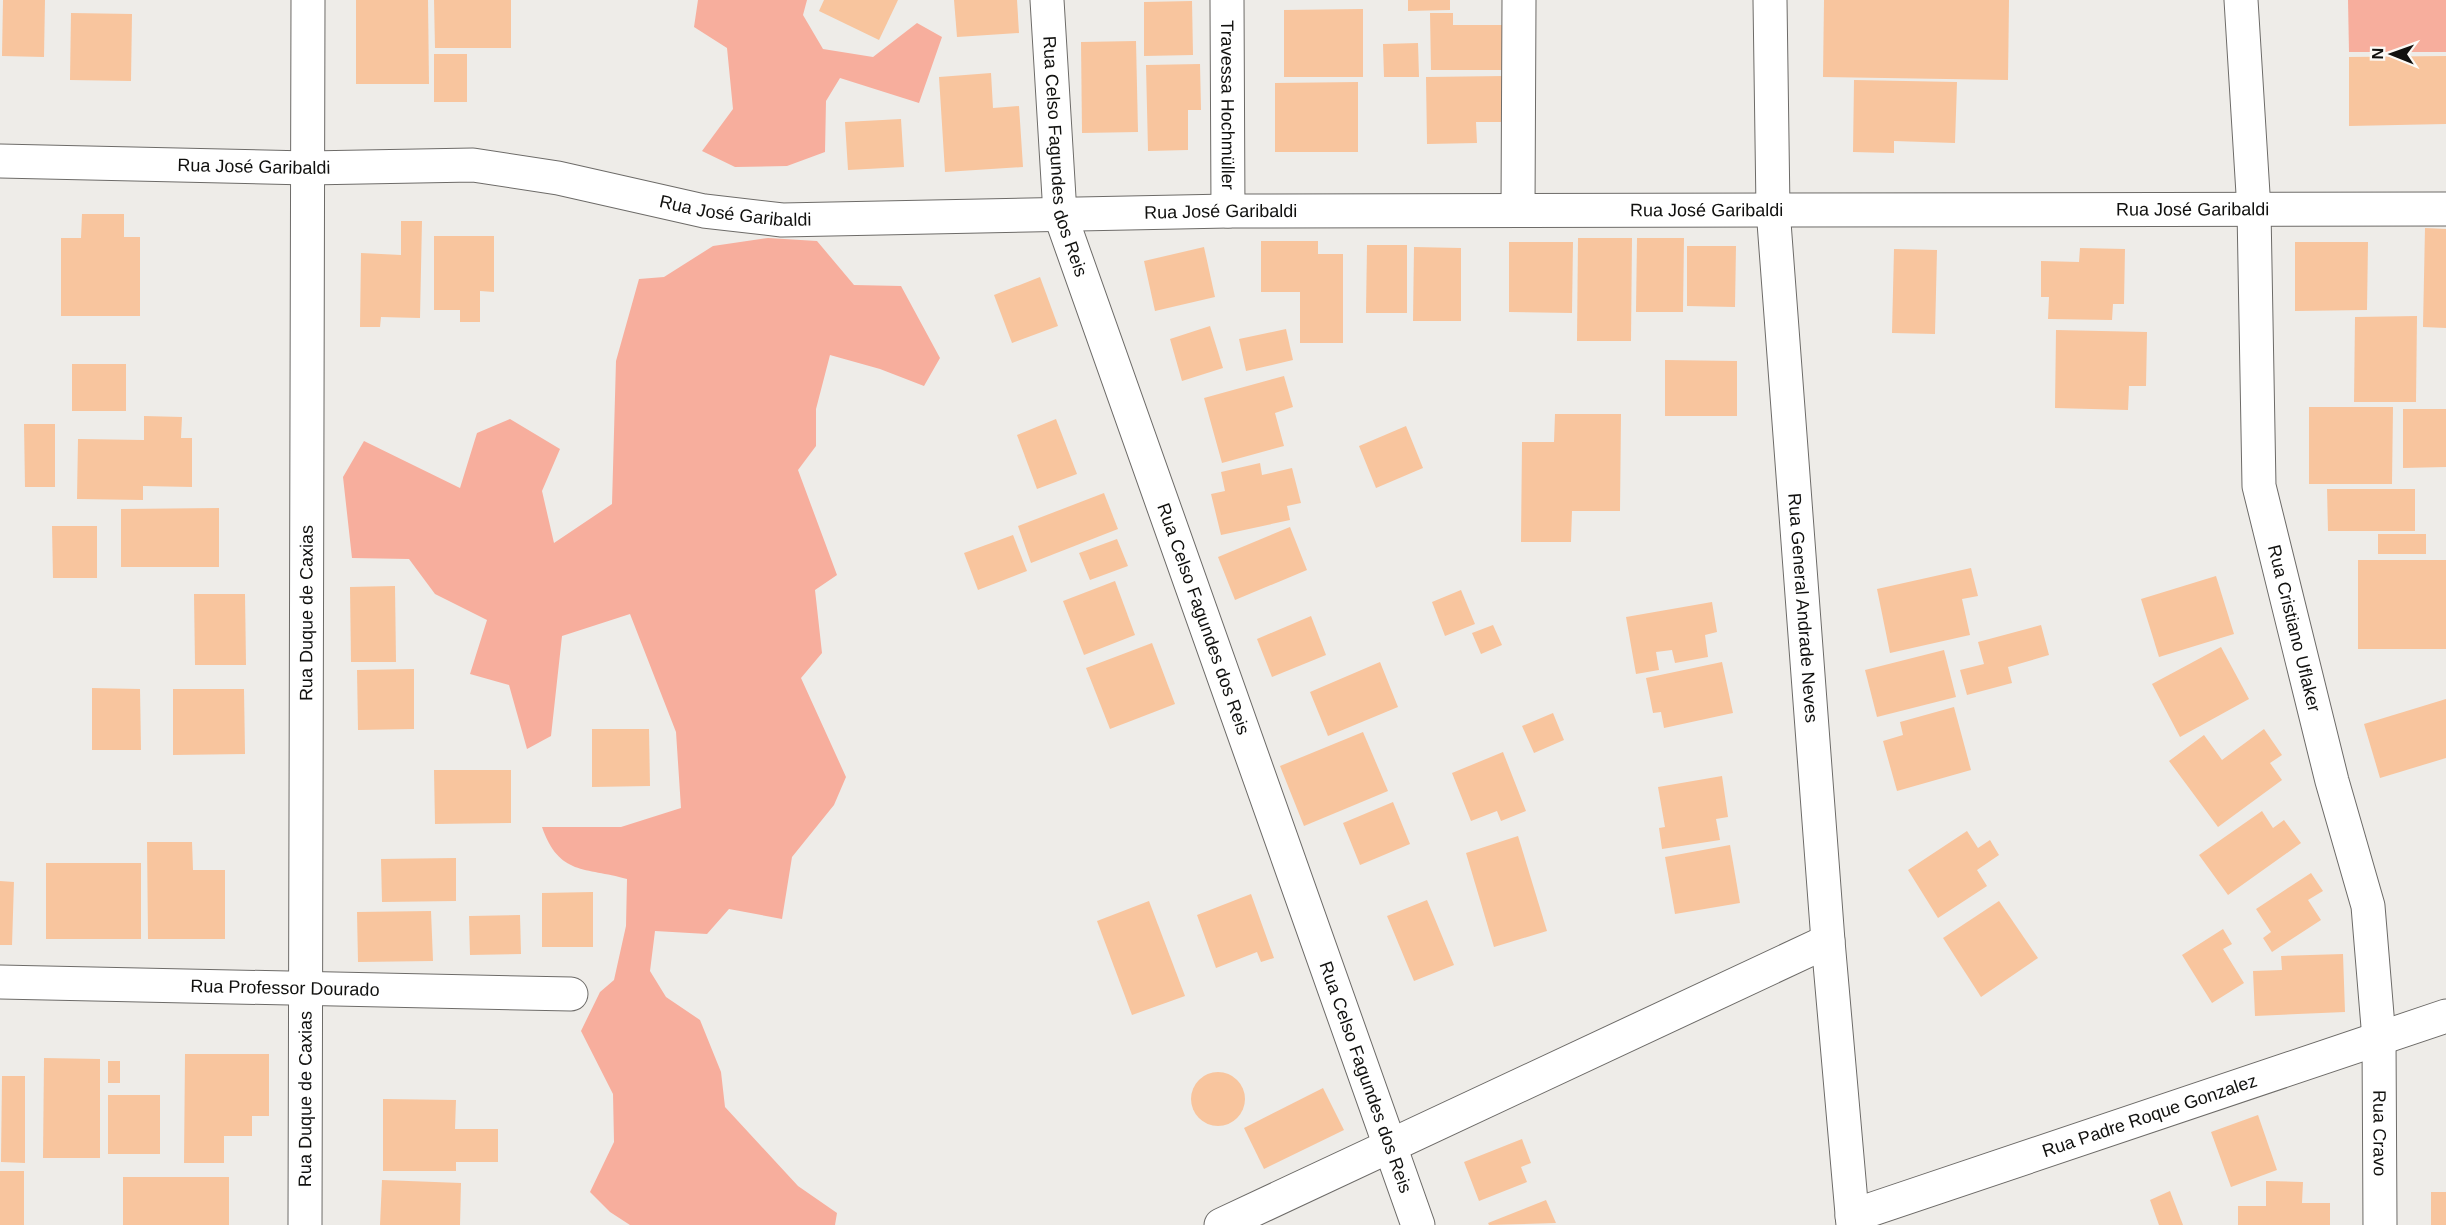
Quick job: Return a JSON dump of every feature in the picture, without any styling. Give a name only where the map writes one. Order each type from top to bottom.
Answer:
[{"type":"street","name":"Rua Duque de Caxias","points":[[305,1225],[308,0]]},
{"type":"street","name":"Rua Celso Fagundes dos Reis","points":[[1047,0],[1060,214],[1418,1225]]},
{"type":"street","name":"Travessa Hochmüller","points":[[1227,0],[1228,211]]},
{"type":"street","points":[[1518,209],[1519,0]]},
{"type":"street","name":"Rua General Andrade Neves","points":[[1770,0],[1773,209],[1828,941],[1853,1220]]},
{"type":"street","name":"Rua Cristiano Uflaker","points":[[2241,0],[2254,210],[2259,486],[2332,781],[2367,906],[2379,1039]]},
{"type":"street","name":"Rua José Garibaldi","points":[[0,161],[308,168],[473,165],[558,178],[704,211],[782,220],[1228,211],[1518,209],[2446,209]]},
{"type":"street","points":[[1221,1225],[1828,941]]},
{"type":"street","name":"Rua Professor Dourado","points":[[0,982],[571,994]]},
{"type":"street","name":"Rua Padre Roque Gonzalez","points":[[1853,1220],[2446,1016]]},
{"type":"street","name":"Rua Cravo","points":[[2379,1039],[2380,1225]]},
{"type":"shaded area","points":[[698,0],[807,0],[803,15],[823,49],[873,57],[917,23],[942,37],[919,103],[840,78],[826,101],[825,152],[787,166],[735,167],[702,151],[733,109],[727,48],[694,27]]},
{"type":"shaded area","points":[[2348,0],[2446,0],[2446,52],[2349,52]]},
{"type":"shaded area","points":[[768,238],[817,241],[854,285],[901,286],[940,358],[924,386],[880,369],[830,355],[816,409],[816,446],[798,470],[837,575],[815,590],[822,653],[801,678],[846,777],[834,805],[792,857],[782,919],[729,909],[707,934],[655,931],[650,971],[666,997],[700,1020],[721,1072],[725,1107],[798,1186],[837,1213],[835,1225],[630,1225],[610,1212],[590,1192],[614,1142],[613,1094],[581,1031],[600,992],[614,980],[626,926],[627,879],[575,867],[565,862],[549,843],[542,827],[621,827],[681,808],[676,732],[630,614],[562,636],[551,736],[527,749],[509,685],[470,674],[487,620],[435,594],[409,559],[352,558],[343,477],[364,441],[460,488],[477,433],[510,419],[560,449],[542,491],[554,543],[612,504],[616,361],[639,279],[664,277],[713,246]]},
{"type":"building","points":[[3,0],[45,0],[44,57],[2,56]]},
{"type":"building","points":[[356,0],[428,0],[429,84],[356,84]]},
{"type":"building","points":[[434,0],[511,0],[511,48],[435,48]]},
{"type":"building","points":[[824,0],[898,0],[879,40],[819,11]]},
{"type":"building","points":[[954,0],[1017,0],[1019,33],[957,37]]},
{"type":"building","points":[[1408,0],[1450,0],[1450,10],[1408,11]]},
{"type":"building","points":[[1824,0],[2009,0],[2008,80],[1823,77]]},
{"type":"building","points":[[1192,1],[1193,55],[1144,56],[1144,2]]},
{"type":"building","points":[[1363,9],[1363,77],[1284,77],[1284,10]]},
{"type":"building","points":[[71,13],[132,14],[131,81],[70,80]]},
{"type":"building","points":[[1430,13],[1453,13],[1453,25],[1503,25],[1504,70],[1431,70]]},
{"type":"building","points":[[1136,41],[1138,132],[1082,133],[1081,42]]},
{"type":"building","points":[[1418,43],[1419,77],[1384,77],[1383,44]]},
{"type":"building","points":[[434,54],[467,54],[467,102],[434,102]]},
{"type":"building","points":[[2446,56],[2446,124],[2349,126],[2349,57]]},
{"type":"building","points":[[1200,64],[1201,110],[1188,110],[1188,150],[1148,151],[1146,65]]},
{"type":"building","points":[[991,73],[993,108],[1019,106],[1023,167],[945,172],[939,77]]},
{"type":"building","points":[[1504,76],[1504,122],[1476,122],[1477,143],[1427,144],[1426,77]]},
{"type":"building","points":[[1854,80],[1957,82],[1955,143],[1894,141],[1894,153],[1853,152]]},
{"type":"building","points":[[1358,82],[1358,152],[1275,152],[1275,83]]},
{"type":"building","points":[[901,119],[904,167],[848,170],[845,122]]},
{"type":"building","points":[[82,214],[124,214],[124,237],[140,237],[140,316],[61,316],[61,238],[81,238]]},
{"type":"building","points":[[401,221],[422,221],[420,318],[381,317],[380,327],[360,327],[361,253],[401,255]]},
{"type":"building","points":[[2425,228],[2446,229],[2446,328],[2423,327]]},
{"type":"building","points":[[434,236],[494,236],[494,292],[480,291],[480,322],[460,322],[460,310],[434,310]]},
{"type":"building","points":[[1578,238],[1632,238],[1631,341],[1577,341]]},
{"type":"building","points":[[1637,238],[1684,238],[1683,312],[1636,312]]},
{"type":"building","points":[[1261,241],[1318,241],[1318,254],[1343,254],[1343,343],[1300,343],[1300,292],[1261,292]]},
{"type":"building","points":[[1509,242],[1573,242],[1572,313],[1509,312]]},
{"type":"building","points":[[2295,242],[2368,242],[2367,310],[2295,311]]},
{"type":"building","points":[[1367,245],[1407,245],[1407,313],[1366,313]]},
{"type":"building","points":[[1687,246],[1736,246],[1735,307],[1687,306]]},
{"type":"building","points":[[1204,247],[1215,297],[1155,311],[1144,261]]},
{"type":"building","points":[[1414,247],[1461,248],[1461,321],[1413,321]]},
{"type":"building","points":[[2080,248],[2125,249],[2124,304],[2113,304],[2112,320],[2048,319],[2049,297],[2041,297],[2041,261],[2079,262]]},
{"type":"building","points":[[1894,249],[1937,250],[1935,334],[1892,333]]},
{"type":"building","points":[[1040,277],[1058,326],[1012,343],[994,295]]},
{"type":"building","points":[[2417,316],[2416,402],[2354,402],[2355,317]]},
{"type":"building","points":[[1210,326],[1223,368],[1182,381],[1170,339]]},
{"type":"building","points":[[1286,329],[1293,360],[1246,371],[1239,339]]},
{"type":"building","points":[[2056,330],[2147,332],[2146,386],[2129,386],[2128,410],[2055,408]]},
{"type":"building","points":[[1665,360],[1737,361],[1737,416],[1665,416]]},
{"type":"building","points":[[72,364],[126,364],[126,411],[72,411]]},
{"type":"building","points":[[1284,376],[1293,407],[1275,413],[1284,446],[1222,463],[1204,398]]},
{"type":"building","points":[[2309,407],[2393,407],[2392,484],[2309,484]]},
{"type":"building","points":[[2403,409],[2446,409],[2446,467],[2403,468]]},
{"type":"building","points":[[1555,414],[1621,414],[1620,511],[1572,511],[1571,542],[1521,542],[1522,442],[1554,442]]},
{"type":"building","points":[[144,416],[182,417],[181,438],[192,438],[192,487],[143,486],[143,500],[77,499],[78,439],[144,440]]},
{"type":"building","points":[[1056,419],[1077,474],[1037,489],[1017,435]]},
{"type":"building","points":[[24,424],[55,424],[55,487],[25,487]]},
{"type":"building","points":[[1406,426],[1423,468],[1376,488],[1359,446]]},
{"type":"building","points":[[1260,463],[1262,475],[1292,468],[1301,503],[1287,506],[1290,520],[1221,535],[1211,494],[1225,491],[1221,472]]},
{"type":"building","points":[[2327,489],[2415,489],[2415,531],[2328,531]]},
{"type":"building","points":[[1104,493],[1118,529],[1031,563],[1018,526]]},
{"type":"building","points":[[219,508],[219,567],[121,567],[121,509]]},
{"type":"building","points":[[52,526],[97,526],[97,578],[53,578]]},
{"type":"building","points":[[1290,527],[1307,570],[1235,600],[1218,557]]},
{"type":"building","points":[[2378,534],[2426,534],[2426,554],[2378,554]]},
{"type":"building","points":[[1013,535],[1027,571],[978,590],[964,553]]},
{"type":"building","points":[[1117,539],[1128,566],[1090,580],[1079,553]]},
{"type":"building","points":[[2358,560],[2446,560],[2446,649],[2358,649]]},
{"type":"building","points":[[1971,568],[1978,596],[1962,599],[1970,635],[1890,653],[1877,589]]},
{"type":"building","points":[[2216,576],[2234,634],[2159,657],[2141,599]]},
{"type":"building","points":[[1115,581],[1135,635],[1084,655],[1063,601]]},
{"type":"building","points":[[395,586],[396,662],[351,662],[350,587]]},
{"type":"building","points":[[1461,590],[1475,624],[1445,636],[1432,602]]},
{"type":"building","points":[[194,594],[245,594],[246,665],[195,665]]},
{"type":"building","points":[[1712,602],[1717,632],[1705,635],[1708,657],[1675,663],[1672,650],[1656,652],[1659,670],[1636,674],[1626,617]]},
{"type":"building","points":[[1311,616],[1326,655],[1272,677],[1257,639]]},
{"type":"building","points":[[1493,625],[1502,645],[1481,654],[1472,633]]},
{"type":"building","points":[[2041,625],[2049,655],[2008,667],[2012,683],[1967,695],[1960,670],[1984,664],[1978,642]]},
{"type":"building","points":[[1152,643],[1175,704],[1110,729],[1086,668]]},
{"type":"building","points":[[2221,647],[2249,699],[2180,737],[2152,684]]},
{"type":"building","points":[[1944,650],[1956,697],[1877,717],[1865,670]]},
{"type":"building","points":[[1380,662],[1398,707],[1328,736],[1310,692]]},
{"type":"building","points":[[1722,662],[1733,713],[1664,728],[1661,712],[1653,713],[1646,678]]},
{"type":"building","points":[[414,669],[414,729],[358,730],[357,670]]},
{"type":"building","points":[[92,688],[140,689],[141,750],[92,750]]},
{"type":"building","points":[[173,689],[244,689],[245,754],[173,755]]},
{"type":"building","points":[[2446,699],[2446,758],[2380,778],[2364,724]]},
{"type":"building","points":[[1954,707],[1971,770],[1897,791],[1883,741],[1903,735],[1900,722]]},
{"type":"building","points":[[1553,713],[1564,740],[1534,753],[1522,726]]},
{"type":"building","points":[[592,729],[649,729],[650,786],[592,787]]},
{"type":"building","points":[[2264,729],[2282,755],[2270,763],[2282,780],[2218,827],[2169,761],[2204,735],[2222,760]]},
{"type":"building","points":[[1363,732],[1388,791],[1304,826],[1280,766]]},
{"type":"building","points":[[1503,752],[1526,811],[1501,821],[1497,811],[1471,821],[1452,773]]},
{"type":"building","points":[[434,770],[511,770],[511,823],[435,824]]},
{"type":"building","points":[[1722,776],[1728,817],[1716,819],[1720,840],[1662,849],[1659,828],[1665,827],[1658,787]]},
{"type":"building","points":[[1393,802],[1410,844],[1360,865],[1343,823]]},
{"type":"building","points":[[2262,811],[2273,828],[2284,820],[2301,843],[2228,895],[2199,855]]},
{"type":"building","points":[[1967,831],[1978,848],[1990,840],[1999,855],[1977,870],[1987,886],[1938,918],[1908,870]]},
{"type":"building","points":[[1518,836],[1547,931],[1494,947],[1466,853]]},
{"type":"building","points":[[147,842],[192,842],[193,870],[225,870],[225,939],[148,939]]},
{"type":"building","points":[[1730,845],[1740,903],[1675,914],[1665,857]]},
{"type":"building","points":[[456,858],[456,901],[382,902],[381,859]]},
{"type":"building","points":[[46,863],[141,863],[141,939],[46,939]]},
{"type":"building","points":[[2311,873],[2323,891],[2308,900],[2321,920],[2272,952],[2263,938],[2271,932],[2256,909]]},
{"type":"building","points":[[0,881],[14,882],[12,945],[0,945]]},
{"type":"building","points":[[593,892],[593,947],[542,947],[542,893]]},
{"type":"building","points":[[1251,894],[1274,958],[1261,962],[1257,952],[1216,968],[1197,915]]},
{"type":"building","points":[[1427,900],[1454,965],[1414,981],[1387,916]]},
{"type":"building","points":[[1149,901],[1185,996],[1132,1015],[1097,921]]},
{"type":"building","points":[[1999,901],[2038,958],[1981,997],[1943,938]]},
{"type":"building","points":[[431,911],[433,961],[358,962],[357,912]]},
{"type":"building","points":[[520,915],[521,954],[470,955],[469,916]]},
{"type":"building","points":[[2223,929],[2232,944],[2223,949],[2244,983],[2212,1003],[2182,955]]},
{"type":"building","points":[[2343,954],[2345,1012],[2255,1016],[2253,971],[2282,970],[2281,956]]},
{"type":"building","points":[[185,1054],[269,1054],[269,1116],[252,1116],[252,1136],[224,1136],[224,1163],[184,1163]]},
{"type":"building","points":[[44,1058],[100,1059],[100,1158],[43,1158]]},
{"type":"building","points":[[108,1061],[120,1061],[120,1083],[108,1083]]},
{"type":"building","points":[[1213,1072],[1223,1072],[1233,1076],[1241,1084],[1245,1099],[1241,1114],[1233,1122],[1223,1126],[1213,1126],[1203,1122],[1195,1114],[1191,1104],[1191,1094],[1195,1084],[1203,1076]]},
{"type":"building","points":[[2,1076],[25,1076],[25,1163],[1,1162]]},
{"type":"building","points":[[1323,1088],[1344,1130],[1264,1169],[1244,1128]]},
{"type":"building","points":[[108,1095],[160,1095],[160,1154],[108,1154]]},
{"type":"building","points":[[383,1099],[456,1100],[455,1129],[498,1129],[498,1162],[456,1162],[456,1171],[383,1171]]},
{"type":"building","points":[[2258,1115],[2277,1170],[2231,1187],[2211,1132]]},
{"type":"building","points":[[1522,1139],[1531,1163],[1521,1167],[1527,1182],[1479,1201],[1464,1162]]},
{"type":"building","points":[[0,1171],[24,1171],[24,1225],[0,1225]]},
{"type":"building","points":[[123,1177],[229,1177],[229,1225],[123,1225]]},
{"type":"building","points":[[382,1180],[461,1183],[460,1225],[380,1225]]},
{"type":"building","points":[[2266,1181],[2303,1182],[2302,1203],[2330,1203],[2330,1225],[2238,1225],[2238,1206],[2266,1206]]},
{"type":"building","points":[[2170,1191],[2183,1225],[2159,1225],[2150,1200]]},
{"type":"building","points":[[2431,1192],[2446,1192],[2446,1225],[2431,1225]]},
{"type":"building","points":[[1546,1200],[1556,1223],[1489,1225],[1488,1223]]}]
